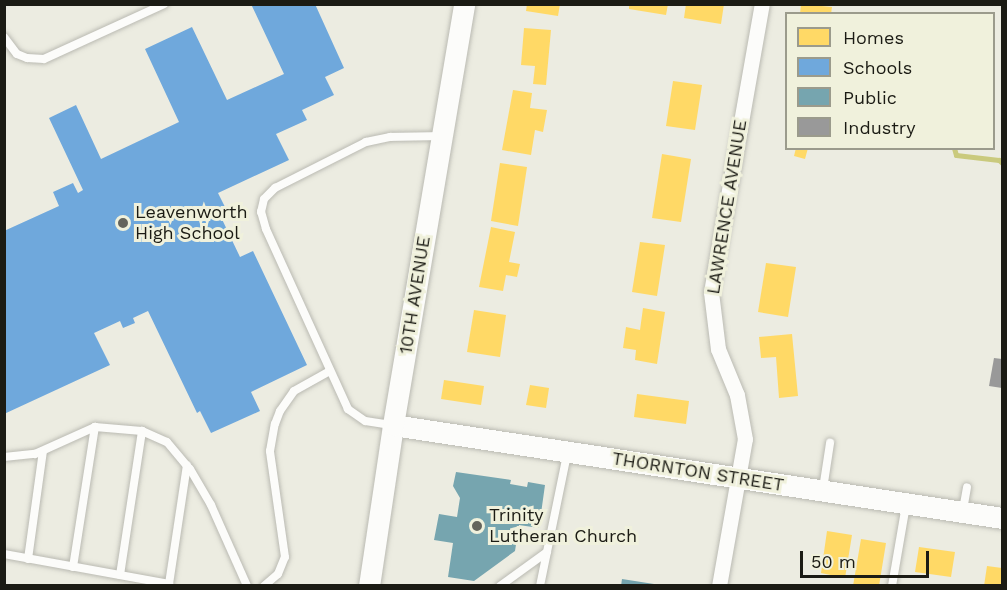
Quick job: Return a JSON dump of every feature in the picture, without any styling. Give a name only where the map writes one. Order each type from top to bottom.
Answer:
[{"type":"street","name":"10TH AVENUE","points":[[369,585],[393,425],[464,4]]},
{"type":"street","name":"LAWRENCE AVENUE","points":[[719,585],[745,439],[736,395],[718,349],[711,292],[762,4]]},
{"type":"street","name":"THORNTON STREET","points":[[393,425],[1002,518]]},
{"type":"lane","points":[[4,38],[17,54],[27,58],[44,59],[164,4]]},
{"type":"lane","points":[[393,425],[365,421],[348,409],[266,229],[261,212],[264,199],[275,188],[366,142],[390,137],[441,136]]},
{"type":"lane","points":[[264,585],[278,574],[285,557],[270,451],[275,424],[294,390],[330,371]]},
{"type":"lane","points":[[73,567],[95,428]]},
{"type":"lane","points":[[4,457],[43,451],[95,428],[142,431],[167,442],[187,465],[211,504],[247,585]]},
{"type":"lane","points":[[120,575],[142,431]]},
{"type":"lane","points":[[823,491],[830,443]]},
{"type":"lane","points":[[28,559],[43,451]]},
{"type":"lane","points":[[540,585],[567,452]]},
{"type":"lane","points":[[4,554],[169,584],[187,465]]},
{"type":"lane","points":[[963,512],[967,487]]},
{"type":"lane","points":[[892,585],[906,503]]},
{"type":"lane","points":[[500,585],[547,552]]},
{"type":"building: Homes","points":[[527,4],[560,4],[558,16],[526,11]]},
{"type":"building: Homes","points":[[629,4],[668,4],[666,15],[629,9]]},
{"type":"building: Homes","points":[[686,4],[724,4],[721,24],[684,18]]},
{"type":"building: Homes","points":[[801,4],[832,7],[831,12],[800,12]]},
{"type":"building: Homes","points":[[524,28],[551,30],[546,85],[533,84],[535,66],[521,65]]},
{"type":"building: Homes","points":[[673,81],[702,85],[695,130],[666,126]]},
{"type":"building: Homes","points":[[513,90],[532,93],[530,108],[547,110],[543,132],[535,130],[531,155],[502,150]]},
{"type":"building: Homes","points":[[796,150],[807,150],[805,159],[794,156]]},
{"type":"building: Homes","points":[[662,154],[691,159],[681,222],[652,218]]},
{"type":"building: Homes","points":[[500,163],[527,167],[518,226],[491,221]]},
{"type":"building: Homes","points":[[491,227],[515,232],[509,262],[520,264],[517,277],[506,275],[503,291],[479,287]]},
{"type":"building: Homes","points":[[640,242],[665,245],[657,296],[632,292]]},
{"type":"building: Homes","points":[[766,263],[796,267],[788,317],[758,312]]},
{"type":"building: Homes","points":[[643,308],[665,312],[657,364],[635,360],[636,350],[623,348],[626,327],[640,330]]},
{"type":"building: Homes","points":[[474,310],[506,315],[500,357],[467,352]]},
{"type":"building: Homes","points":[[792,334],[798,396],[779,398],[776,357],[761,358],[759,337]]},
{"type":"building: Homes","points":[[444,380],[484,386],[481,405],[441,399]]},
{"type":"building: Homes","points":[[530,385],[549,388],[546,408],[526,405]]},
{"type":"building: Homes","points":[[637,394],[689,401],[686,424],[634,417]]},
{"type":"building: Homes","points":[[827,531],[852,535],[845,578],[821,573]]},
{"type":"building: Homes","points":[[861,539],[886,543],[879,586],[853,586]]},
{"type":"building: Homes","points":[[919,547],[955,552],[951,577],[915,572]]},
{"type":"building: Homes","points":[[987,566],[1002,568],[1002,586],[984,586]]},
{"type":"building: Schools","name":"Leavenworth High School","points":[[251,4],[315,4],[344,68],[325,77],[334,95],[302,110],[307,120],[276,134],[289,160],[218,193],[227,211],[220,215],[240,257],[253,251],[307,365],[251,392],[260,411],[211,433],[200,411],[197,413],[148,311],[133,318],[135,323],[123,328],[120,321],[94,333],[110,365],[4,414],[4,231],[59,206],[53,192],[73,183],[78,193],[83,190],[49,118],[76,105],[101,159],[179,122],[145,49],[192,27],[227,100],[284,74]]},
{"type":"building: Public","name":"Trinity Lutheran Church","points":[[456,472],[511,480],[510,484],[527,487],[528,482],[545,485],[539,528],[519,525],[515,551],[474,581],[448,577],[453,543],[434,540],[439,514],[457,517],[460,498],[453,486]]},
{"type":"building: Public","points":[[622,579],[654,584],[654,586],[621,586]]},
{"type":"building: Industry","points":[[994,358],[1002,359],[1002,388],[989,386]]},
{"type":"waterway","points":[[955,150],[956,155],[999,160],[1002,163]]},
{"type":"place","name":"Leavenworth High School","points":[[123,223]]},
{"type":"place","name":"Trinity Lutheran Church","points":[[477,526]]}]
